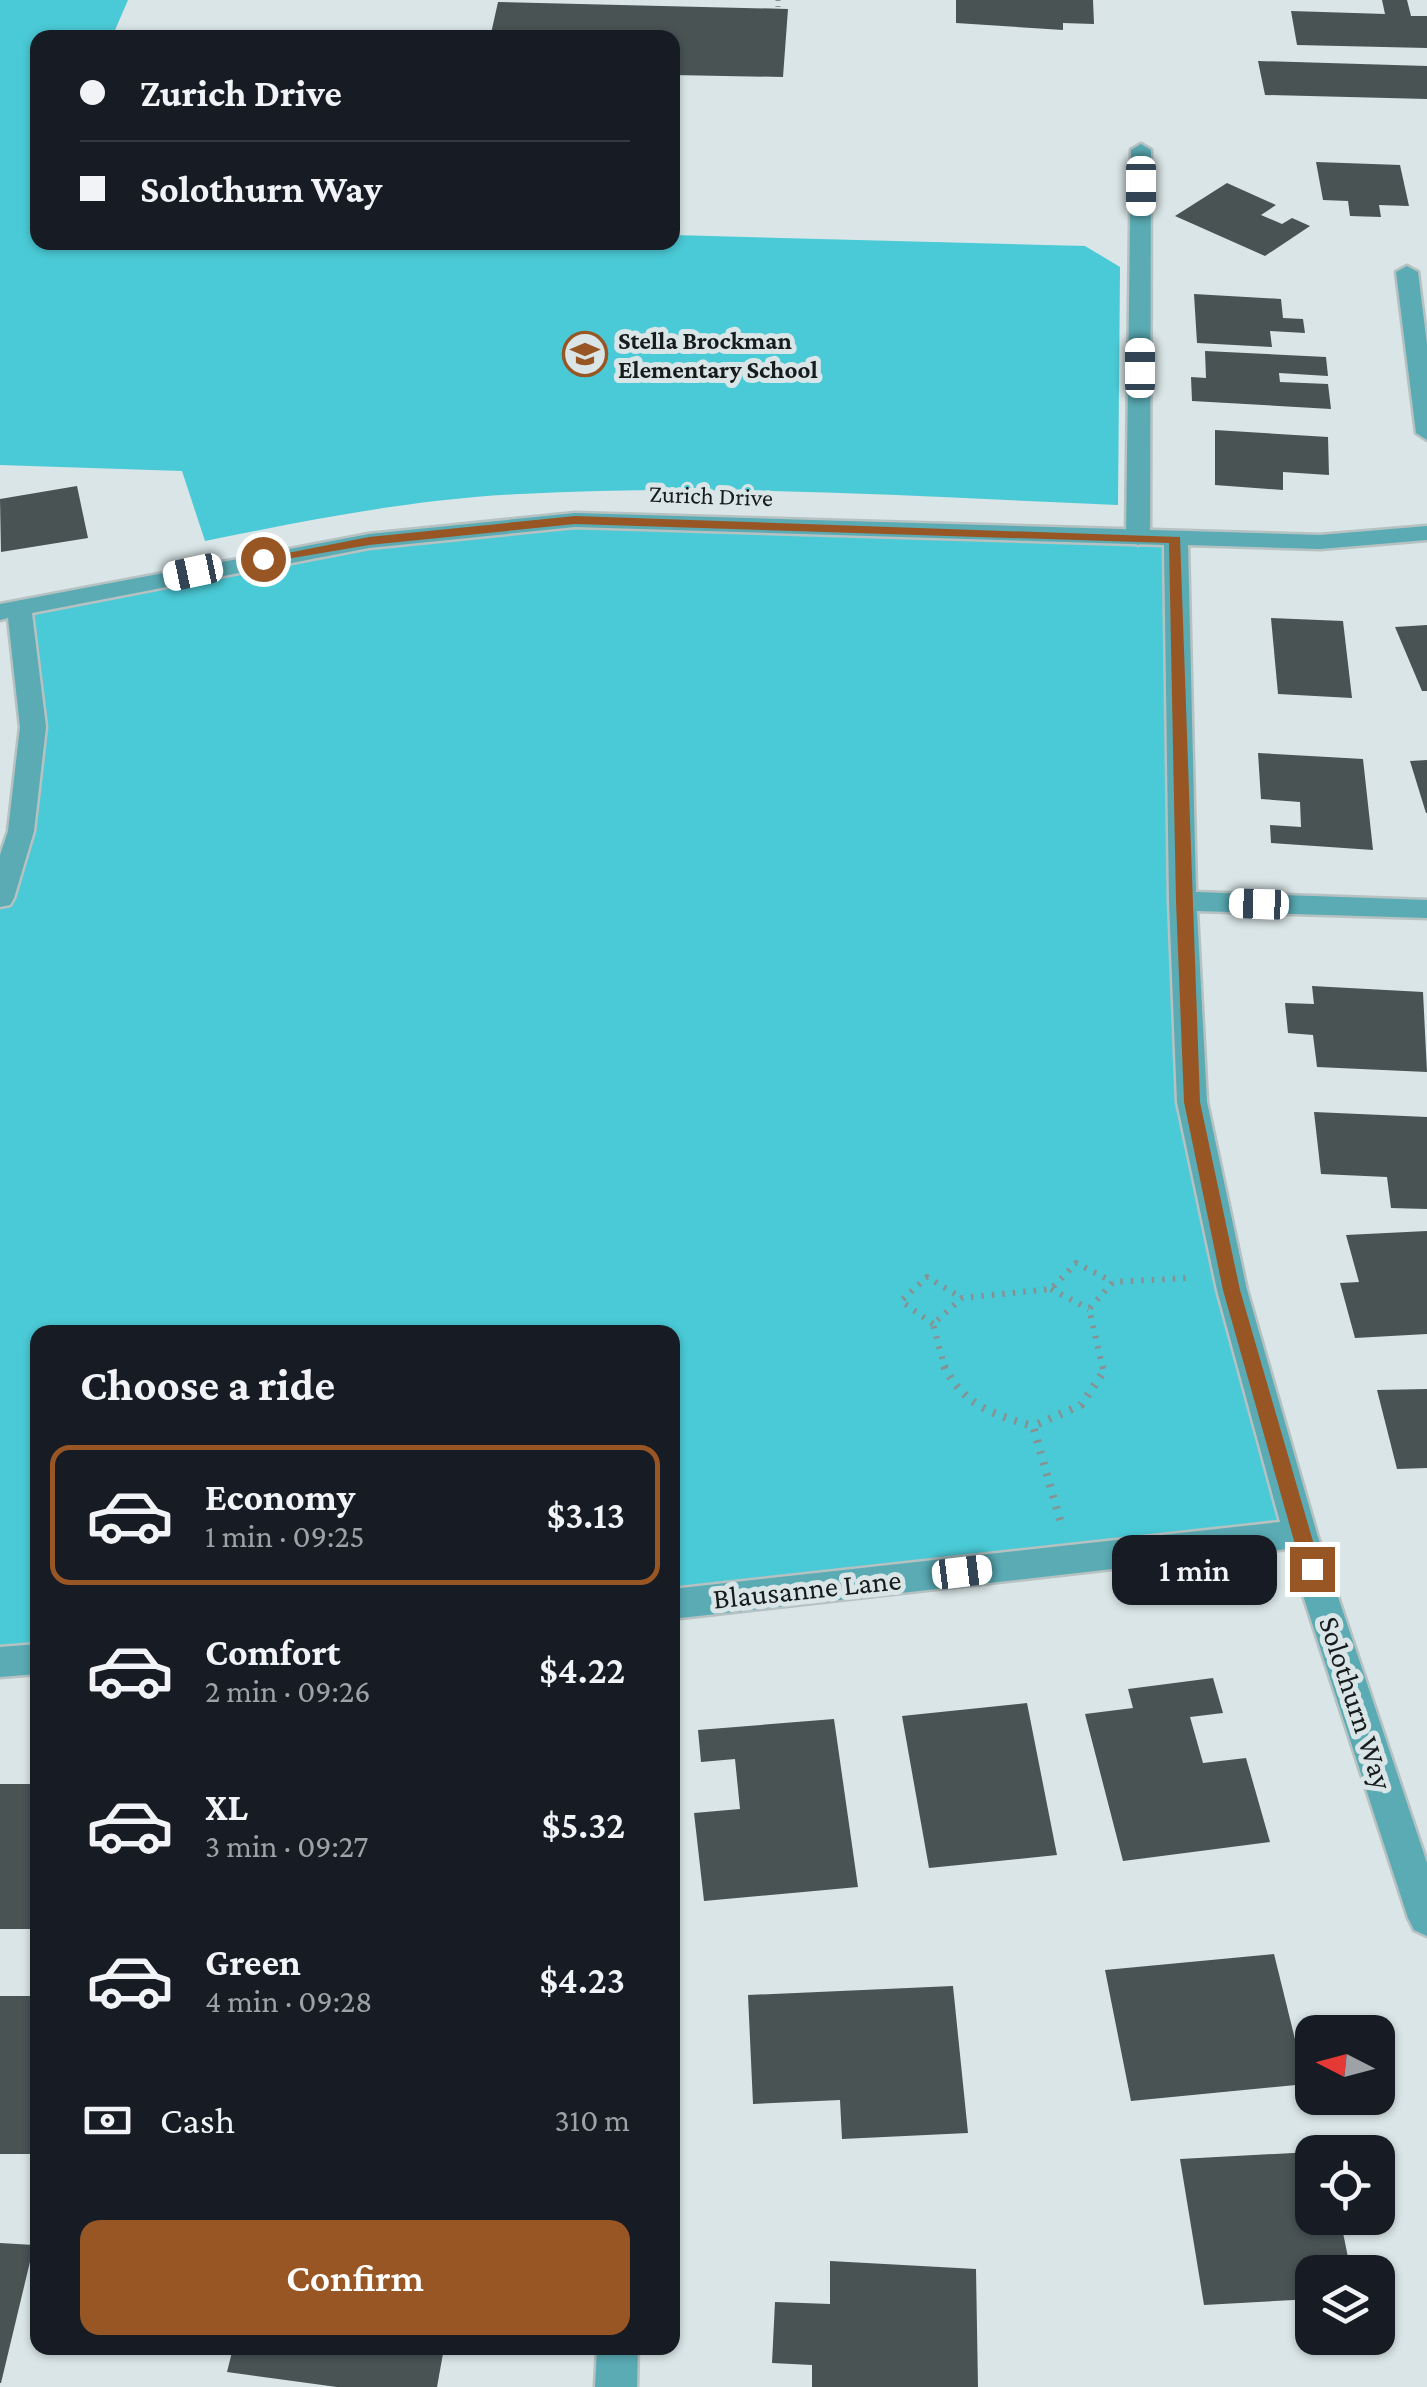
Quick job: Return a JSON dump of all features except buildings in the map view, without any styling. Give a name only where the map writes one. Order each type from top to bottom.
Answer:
[{"type":"street","points":[[1138,538],[1141,150]]},
{"type":"street","points":[[1407,272],[1427,433]]},
{"type":"street","name":"Zurich Drive","points":[[10,610],[369,541],[575,520],[1176,540],[1320,542],[1427,534]]},
{"type":"street","name":"Solothurn Way","points":[[1176,540],[1183,901],[1192,1102],[1228,1276],[1300,1534],[1427,1918]]},
{"type":"street","points":[[0,898],[21,831],[32,727],[10,610]]},
{"type":"street","points":[[1183,901],[1427,908]]},
{"type":"street","name":"Blausanne Lane","points":[[680,1603],[1300,1534]]},
{"type":"street","points":[[0,1662],[30,1660]]},
{"type":"street","points":[[616,2387],[618,2355]]},
{"type":"path","points":[[778,0],[778,8]]},
{"type":"path","points":[[1052,1289],[1076,1263],[1113,1282],[1228,1276]]},
{"type":"path","points":[[927,1278],[962,1298],[1052,1289],[1089,1309],[1104,1371],[1081,1406],[1033,1426],[990,1413],[958,1393],[947,1377],[933,1324],[901,1301],[927,1278]]},
{"type":"path","points":[[1089,1309],[1107,1294],[1113,1282]]},
{"type":"path","points":[[933,1324],[962,1298]]},
{"type":"path","points":[[1033,1426],[1071,1560]]},
{"type":"shaded area","points":[[0,0],[128,0],[115,30],[30,30],[30,250],[680,250],[680,235],[1085,246],[1120,267],[1118,505],[819,492],[595,491],[401,506],[205,541],[182,471],[0,465]]},
{"type":"shaded area","points":[[575,520],[1176,540],[1192,1102],[1300,1534],[680,1603],[680,1325],[30,1325],[30,1660],[0,1662],[0,898],[21,831],[19,609],[228,565]]},
{"type":"place","name":"Stella Brockman Elementary School","points":[[585,354]]},
{"type":"route","points":[[263,559],[369,541],[575,520],[1176,540],[1183,901],[1192,1102],[1232,1290],[1312,1569]]}]
